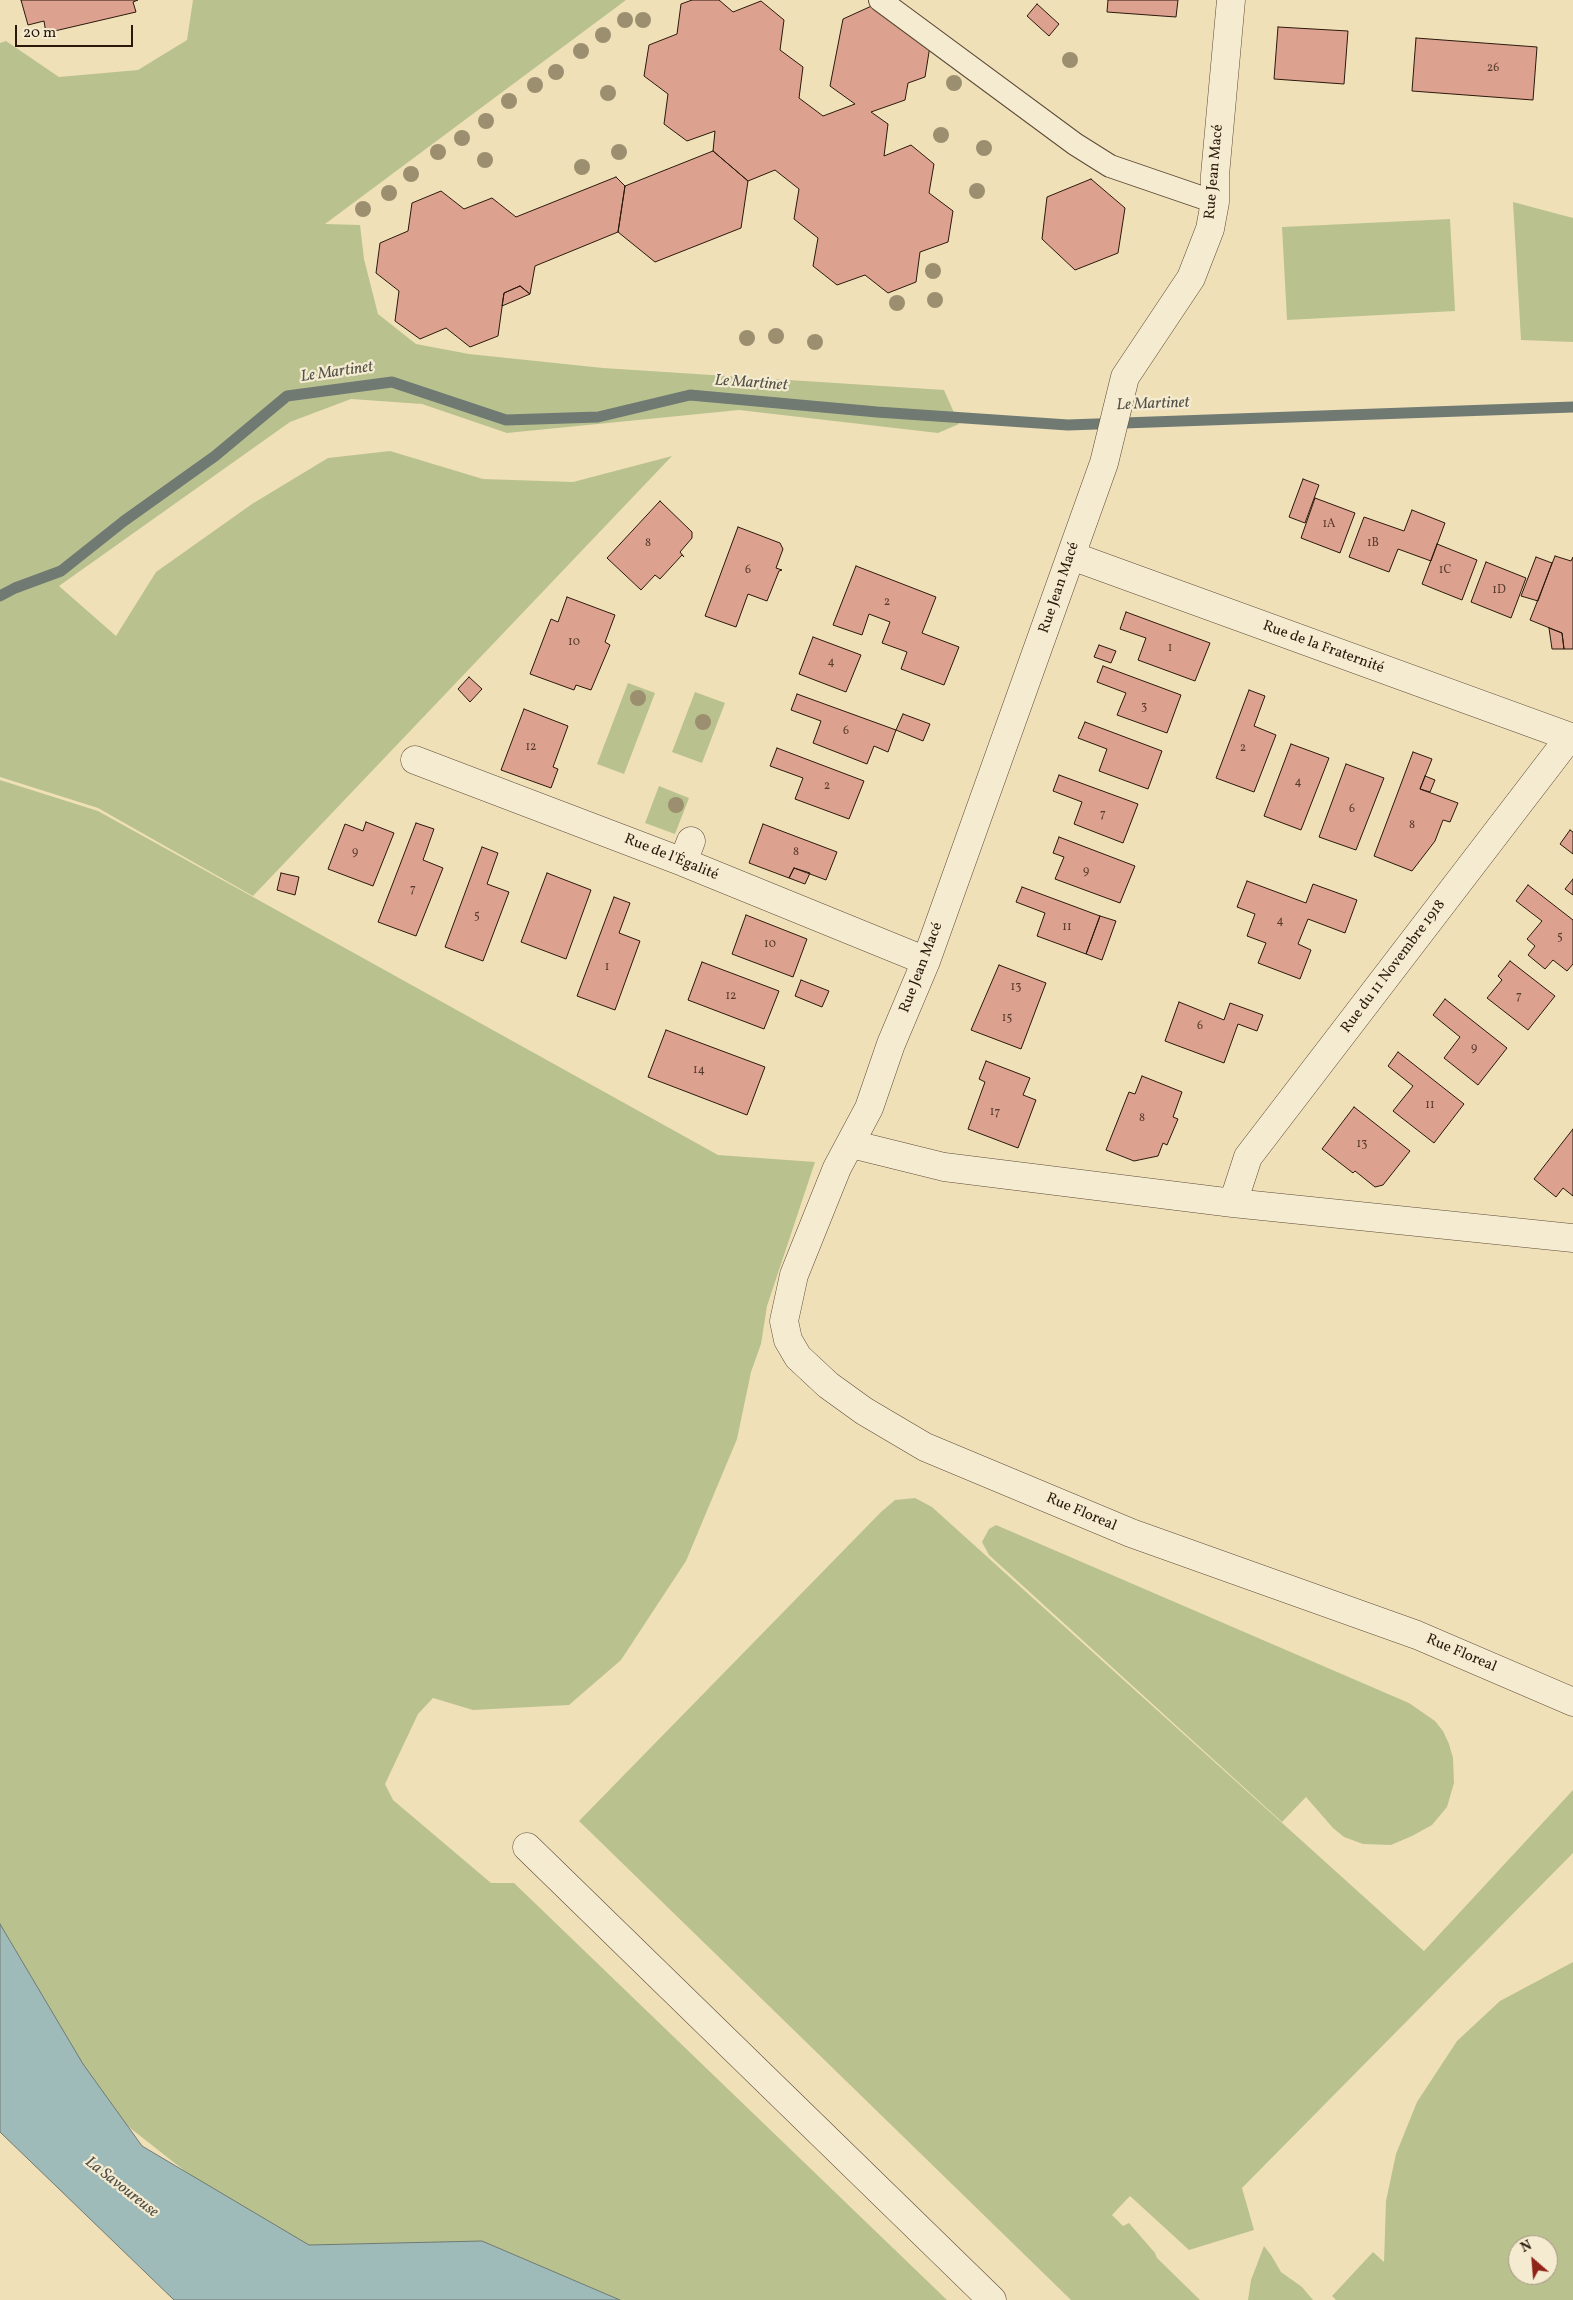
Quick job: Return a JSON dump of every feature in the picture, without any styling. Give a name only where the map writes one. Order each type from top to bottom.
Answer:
[{"type":"street","name":"Rue Jean Macé","points":[[837,1168],[869,1108],[891,1044],[926,961],[1072,556],[1108,445],[1125,377],[1191,278],[1210,229],[1215,202],[1215,175],[1231,0]]},
{"type":"street","name":"Rue de la Fraternité","points":[[1072,556],[1571,738]]},
{"type":"street","name":"Rue du 11 Novembre 1918","points":[[1233,1203],[1248,1157],[1571,738]]},
{"type":"street","name":"Rue de l'Égalité","points":[[415,760],[611,823],[687,852],[926,961]]},
{"type":"street","points":[[851,1144],[944,1167],[1233,1203],[1573,1238]]},
{"type":"street","name":"Rue Floreal","points":[[837,1168],[794,1274],[784,1321],[788,1340],[798,1357],[828,1385],[858,1407],[925,1447],[1122,1530],[1417,1635],[1573,1702]]},
{"type":"street","points":[[527,1847],[992,2300]]},
{"type":"lane","points":[[880,0],[1075,144],[1110,166],[1215,202]]},
{"type":"green space","points":[[193,0],[626,0],[325,224],[360,225],[364,259],[378,314],[416,344],[469,354],[603,368],[944,390],[959,424],[938,433],[739,410],[507,433],[422,404],[351,399],[290,422],[59,586],[116,636],[156,572],[252,504],[328,458],[390,451],[483,479],[573,482],[672,456],[253,896],[98,808],[0,777],[0,43],[6,41],[59,77],[138,70],[187,40]]},
{"type":"green space","points":[[1513,202],[1573,218],[1573,342],[1521,340]]},
{"type":"green space","points":[[1450,219],[1455,311],[1287,320],[1282,227]]},
{"type":"green space","points":[[628,683],[655,693],[624,774],[597,764]]},
{"type":"green space","points":[[695,692],[725,703],[702,763],[672,752]]},
{"type":"green space","points":[[0,780],[98,811],[718,1155],[815,1162],[767,1306],[761,1344],[751,1372],[737,1439],[686,1561],[621,1660],[569,1705],[473,1710],[433,1698],[418,1714],[385,1784],[393,1800],[491,1883],[514,1883],[947,2300],[611,2300],[275,2242],[120,2120],[37,1999],[0,1936]]},
{"type":"green space","points":[[659,786],[689,798],[675,834],[645,823]]},
{"type":"green space","points":[[915,1498],[932,1507],[1424,1951],[1573,1790],[1573,1853],[1242,2188],[1254,2230],[1189,2250],[1130,2196],[1112,2215],[1123,2226],[1129,2223],[1155,2253],[1157,2258],[1200,2300],[1071,2300],[579,1821],[881,1512],[895,1500]]},
{"type":"green space","points":[[996,1525],[1409,1703],[1435,1721],[1443,1731],[1449,1744],[1453,1758],[1454,1783],[1447,1807],[1432,1825],[1391,1845],[1363,1844],[1344,1837],[1333,1828],[1306,1797],[1282,1822],[989,1555],[982,1542],[989,1529]]},
{"type":"green space","points":[[1573,1962],[1573,2300],[1336,2300],[1332,2296],[1373,2252],[1384,2262],[1386,2201],[1396,2154],[1417,2102],[1457,2041],[1500,2001]]},
{"type":"green space","points":[[1264,2246],[1281,2272],[1302,2287],[1313,2300],[1248,2300],[1251,2280]]},
{"type":"water","name":"La Savoureuse","points":[[0,1924],[83,2064],[142,2146],[309,2245],[482,2241],[620,2300],[174,2300],[0,2132]]},
{"type":"building","points":[[21,0],[138,0],[133,2],[136,12],[46,33],[44,21],[28,25]]},
{"type":"building","points":[[692,0],[719,0],[733,12],[761,1],[784,20],[780,50],[803,67],[799,98],[823,116],[855,104],[830,86],[843,19],[876,4],[930,46],[925,77],[908,83],[905,100],[871,112],[888,124],[884,156],[911,145],[934,164],[929,193],[953,211],[948,242],[920,252],[916,282],[888,293],[865,275],[837,285],[813,266],[818,238],[794,219],[799,189],[775,170],[748,181],[713,151],[715,131],[687,141],[664,124],[668,94],[644,76],[649,45],[677,34],[681,4]]},
{"type":"building","points":[[1108,0],[1178,0],[1176,17],[1107,12]]},
{"type":"building","points":[[1037,4],[1059,24],[1049,36],[1027,16]]},
{"type":"building","points":[[1278,27],[1348,31],[1344,84],[1274,79]]},
{"type":"building","points":[[1416,38],[1537,47],[1533,100],[1412,91]]},
{"type":"building","points":[[713,151],[748,181],[741,228],[655,262],[618,232],[625,186]]},
{"type":"building","points":[[616,177],[625,186],[618,232],[535,266],[530,294],[520,286],[504,293],[498,336],[470,347],[446,328],[420,339],[395,321],[399,291],[376,273],[380,243],[408,231],[412,203],[441,191],[464,209],[492,198],[516,217]]},
{"type":"building","points":[[1091,179],[1125,208],[1118,253],[1075,270],[1042,239],[1047,197]]},
{"type":"building","points":[[520,286],[530,294],[502,306],[504,293]]},
{"type":"building","points":[[1303,479],[1319,485],[1305,523],[1289,517]]},
{"type":"building","points":[[1315,498],[1355,513],[1340,553],[1301,538]]},
{"type":"building","points":[[660,501],[692,532],[692,538],[680,552],[684,557],[682,555],[660,579],[655,575],[641,590],[607,558]]},
{"type":"building","points":[[1412,510],[1445,523],[1431,561],[1398,549],[1389,572],[1349,557],[1364,517],[1404,531]]},
{"type":"building","points":[[738,527],[780,543],[783,549],[776,568],[782,570],[779,571],[767,601],[748,594],[736,627],[705,616]]},
{"type":"building","points":[[1437,544],[1477,560],[1462,600],[1422,584]]},
{"type":"building","points":[[1555,556],[1571,561],[1573,557],[1573,649],[1564,649],[1562,633],[1530,620]]},
{"type":"building","points":[[1536,557],[1552,563],[1538,601],[1521,596]]},
{"type":"building","points":[[1486,562],[1526,578],[1511,618],[1471,602]]},
{"type":"building","points":[[856,566],[936,597],[922,633],[959,647],[944,685],[901,669],[907,652],[882,643],[890,622],[869,614],[862,635],[833,625]]},
{"type":"building","points":[[567,597],[615,615],[605,642],[610,645],[591,690],[576,685],[574,690],[530,674],[551,619],[558,622]]},
{"type":"building","points":[[1126,612],[1210,643],[1195,681],[1138,660],[1146,638],[1120,629]]},
{"type":"building","points":[[1549,628],[1562,633],[1564,649],[1552,649]]},
{"type":"building","points":[[813,637],[861,655],[846,692],[799,674]]},
{"type":"building","points":[[1099,645],[1116,651],[1111,663],[1094,657]]},
{"type":"building","points":[[1103,666],[1181,695],[1167,733],[1117,715],[1126,693],[1097,682]]},
{"type":"building","points":[[469,677],[482,689],[470,702],[458,689]]},
{"type":"building","points":[[1249,690],[1265,696],[1254,726],[1276,735],[1254,792],[1216,778]]},
{"type":"building","points":[[797,694],[896,730],[888,752],[874,746],[867,764],[813,743],[821,721],[791,710]]},
{"type":"building","points":[[524,709],[568,726],[553,767],[558,769],[551,788],[501,770]]},
{"type":"building","points":[[903,714],[930,724],[923,741],[896,730]]},
{"type":"building","points":[[1085,722],[1162,751],[1148,789],[1099,771],[1107,749],[1078,738]]},
{"type":"building","points":[[1291,744],[1329,758],[1301,830],[1264,816]]},
{"type":"building","points":[[777,748],[864,781],[849,819],[795,799],[803,778],[770,766]]},
{"type":"building","points":[[1413,752],[1432,759],[1420,789],[1458,803],[1450,822],[1443,820],[1435,841],[1412,871],[1374,856]]},
{"type":"building","points":[[1346,764],[1384,778],[1356,850],[1319,837]]},
{"type":"building","points":[[1059,775],[1138,804],[1123,843],[1074,824],[1082,802],[1053,791]]},
{"type":"building","points":[[1425,776],[1435,780],[1430,792],[1420,789]]},
{"type":"building","points":[[366,822],[394,833],[373,886],[328,869],[345,824],[363,831]]},
{"type":"building","points":[[416,823],[434,829],[423,860],[443,868],[416,936],[378,922]]},
{"type":"building","points":[[763,824],[837,852],[826,880],[794,868],[789,878],[749,863]]},
{"type":"building","points":[[1570,830],[1573,832],[1573,854],[1560,844]]},
{"type":"building","points":[[1059,837],[1135,866],[1120,903],[1055,879],[1064,857],[1053,853]]},
{"type":"building","points":[[482,847],[498,853],[487,884],[509,892],[483,961],[445,947]]},
{"type":"building","points":[[794,868],[810,873],[805,884],[789,878]]},
{"type":"building","points":[[281,873],[299,877],[295,895],[277,890]]},
{"type":"building","points":[[547,873],[591,890],[566,959],[521,942]]},
{"type":"building","points":[[1573,879],[1573,895],[1565,889]]},
{"type":"building","points":[[1247,881],[1306,903],[1313,884],[1357,900],[1345,933],[1308,919],[1298,944],[1311,950],[1300,979],[1258,963],[1266,943],[1247,936],[1255,914],[1237,907]]},
{"type":"building","points":[[1528,885],[1573,920],[1573,964],[1567,971],[1553,960],[1545,969],[1528,955],[1535,946],[1527,939],[1542,921],[1516,901]]},
{"type":"building","points":[[1022,887],[1100,916],[1086,954],[1037,936],[1045,913],[1016,902]]},
{"type":"building","points":[[614,897],[630,903],[619,933],[640,941],[615,1010],[577,996]]},
{"type":"building","points":[[746,915],[807,939],[793,977],[732,954]]},
{"type":"building","points":[[1100,916],[1116,921],[1102,960],[1086,954]]},
{"type":"building","points":[[1510,961],[1555,996],[1528,1030],[1487,998],[1502,980],[1498,976]]},
{"type":"building","points":[[702,962],[779,991],[764,1029],[688,1000]]},
{"type":"building","points":[[999,965],[1046,983],[1021,1049],[971,1030]]},
{"type":"building","points":[[801,980],[829,991],[822,1007],[795,996]]},
{"type":"building","points":[[1445,999],[1507,1048],[1478,1085],[1444,1058],[1460,1037],[1433,1015]]},
{"type":"building","points":[[1179,1002],[1224,1020],[1230,1003],[1263,1015],[1257,1031],[1238,1024],[1224,1063],[1165,1041]]},
{"type":"building","points":[[666,1030],[765,1067],[747,1115],[648,1077]]},
{"type":"building","points":[[1398,1052],[1464,1104],[1434,1143],[1393,1111],[1413,1086],[1388,1066]]},
{"type":"building","points":[[986,1061],[1030,1078],[1023,1095],[1036,1100],[1018,1148],[968,1129],[985,1082],[979,1079]]},
{"type":"building","points":[[1142,1076],[1182,1092],[1173,1117],[1178,1119],[1167,1145],[1163,1143],[1158,1156],[1134,1161],[1106,1150],[1129,1092],[1135,1094]]},
{"type":"building","points":[[1354,1107],[1410,1151],[1383,1185],[1375,1187],[1322,1149]]},
{"type":"building","points":[[1573,1129],[1573,1196],[1563,1188],[1556,1197],[1534,1179]]},
{"type":"waterway","name":"Le Martinet","points":[[0,596],[15,588],[61,571],[124,521],[215,456],[287,396],[392,382],[506,420],[598,417],[690,395],[877,412],[1068,425],[1573,407]]}]
